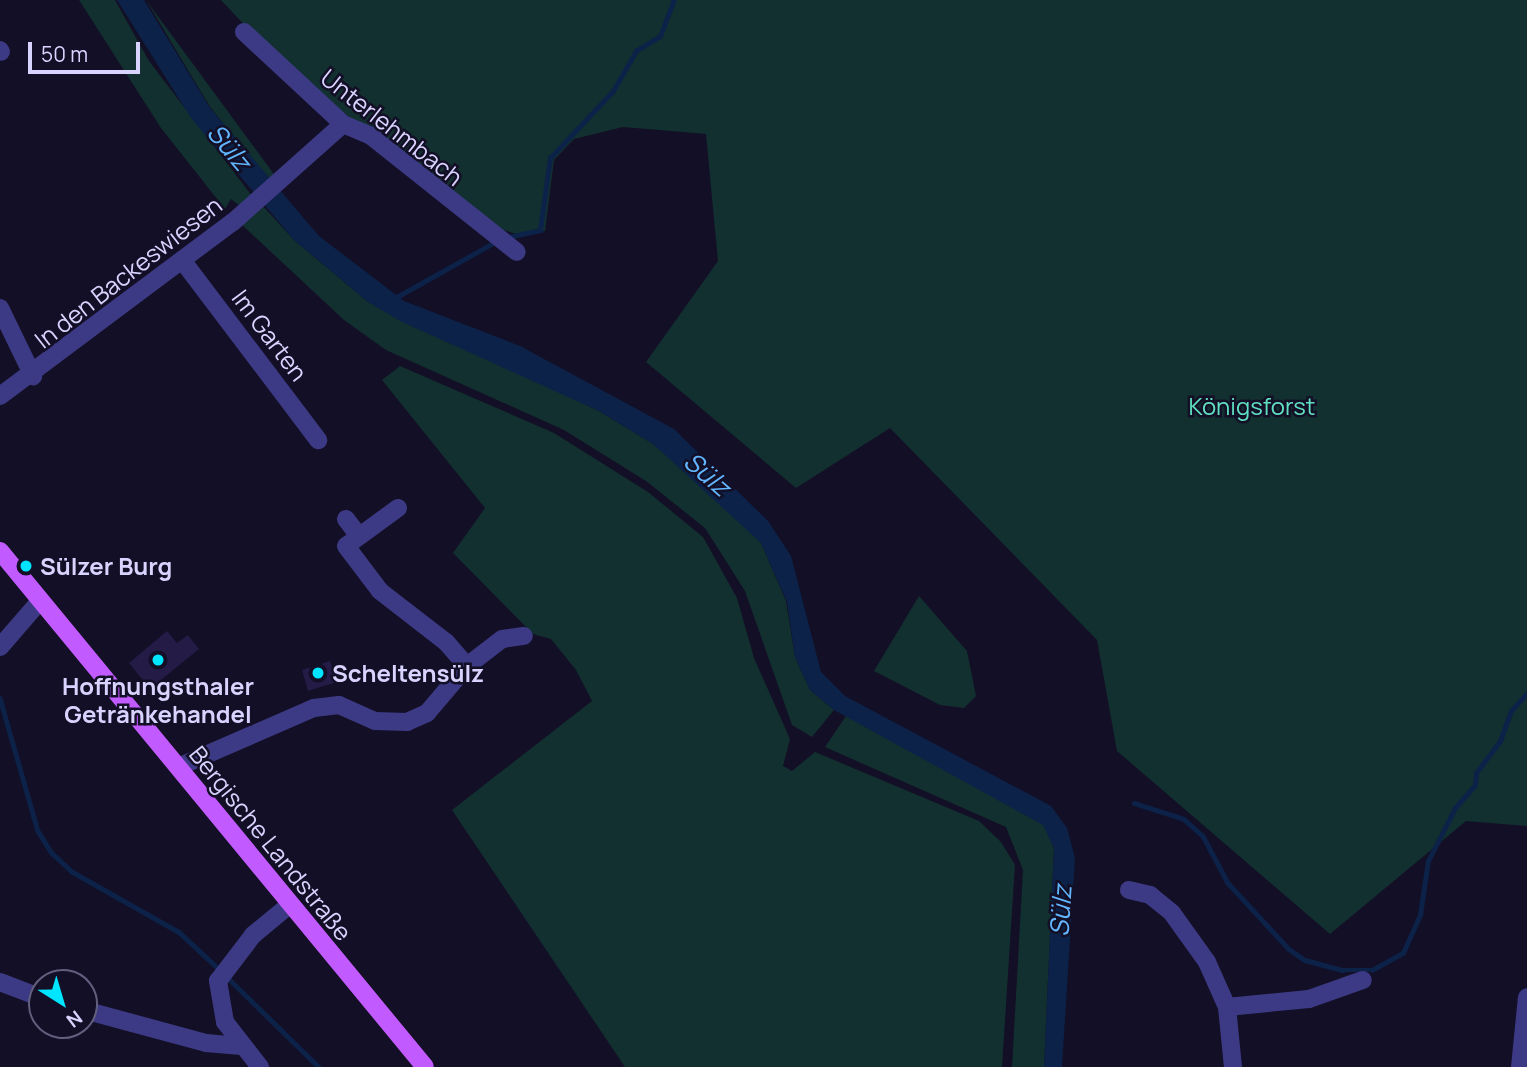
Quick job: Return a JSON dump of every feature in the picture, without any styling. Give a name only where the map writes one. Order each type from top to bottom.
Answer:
[{"type":"main road","name":"Bergische Landstraße","points":[[0,551],[178,767],[288,906],[425,1067]]},
{"type":"street","name":"Unterlehmbach","points":[[244,33],[343,124],[371,136],[517,252]]},
{"type":"street","name":"In den Backeswiesen","points":[[0,396],[33,376],[236,219],[343,124]]},
{"type":"street","name":"Im Garten","points":[[182,260],[318,440]]},
{"type":"street","points":[[0,308],[33,376]]},
{"type":"street","points":[[398,508],[346,546],[380,591],[446,642],[467,666]]},
{"type":"street","points":[[346,519],[359,536]]},
{"type":"street","points":[[0,647],[40,601]]},
{"type":"street","points":[[178,767],[314,708],[339,705],[375,721],[407,722],[440,701],[467,666],[511,635],[524,636]]},
{"type":"street","points":[[1129,890],[1150,895],[1182,924],[1227,1007],[1233,1067]]},
{"type":"street","points":[[260,1067],[239,1046],[225,1022],[218,981],[230,961],[288,906]]},
{"type":"street","points":[[1227,1007],[1309,999],[1363,980]]},
{"type":"street","points":[[0,982],[28,993]]},
{"type":"street","points":[[1520,1067],[1527,997]]},
{"type":"street","points":[[98,1014],[206,1043],[239,1046]]},
{"type":"green space","points":[[79,0],[115,0],[149,61],[252,196],[240,206],[231,199],[225,209],[161,128]]},
{"type":"green space","points":[[146,0],[276,177],[270,181],[210,107]]},
{"type":"green space","name":"Königsforst","points":[[221,0],[1527,0],[1527,826],[1466,821],[1330,934],[1117,751],[1097,640],[890,428],[796,488],[646,362],[718,261],[706,134],[623,127],[574,139],[554,160],[545,231],[516,234],[497,228],[332,104],[277,60]]},
{"type":"green space","points":[[262,205],[294,240],[368,302],[599,411],[653,444],[740,519],[761,543],[786,601],[795,657],[810,690],[834,710],[812,737],[792,725],[745,591],[705,528],[646,481],[564,430],[386,350],[344,320],[240,223]]},
{"type":"green space","points":[[400,366],[554,433],[648,492],[703,537],[737,598],[754,658],[790,739],[783,766],[792,771],[815,752],[979,821],[1001,842],[1015,865],[1002,1067],[625,1067],[452,810],[592,701],[576,670],[551,639],[533,634],[453,553],[485,508],[382,380]]},
{"type":"green space","points":[[919,596],[967,651],[976,696],[964,708],[940,705],[874,671]]},
{"type":"green space","points":[[846,716],[1043,824],[1054,848],[1044,1067],[1012,1067],[1023,870],[1006,827],[825,747]]},
{"type":"water","name":"Sülz","points":[[117,0],[144,0],[210,108],[319,236],[404,301],[520,346],[674,429],[768,521],[791,556],[821,672],[845,696],[1051,806],[1067,828],[1075,858],[1062,1067],[1044,1067],[1054,848],[1043,825],[834,710],[810,690],[795,657],[787,602],[761,543],[653,444],[599,411],[402,322],[368,302],[294,240],[191,118]]},
{"type":"building","name":"Hoffnungsthaler Getränkehandel","points":[[167,631],[177,643],[188,635],[199,649],[150,689],[129,663]]},
{"type":"building","name":"Scheltensülz","points":[[330,661],[337,682],[308,691],[302,670]]},
{"type":"waterway","points":[[508,237],[540,230],[550,158],[613,91],[636,51],[660,36],[674,0]]},
{"type":"waterway","points":[[393,299],[495,242]]},
{"type":"waterway","points":[[1134,803],[1184,819],[1203,836],[1228,883],[1289,949],[1305,960],[1343,970],[1372,970],[1403,953],[1420,915],[1428,861],[1455,808],[1475,785],[1476,773],[1500,741],[1511,711],[1527,693]]},
{"type":"waterway","points":[[0,698],[38,831],[52,853],[71,871],[179,932],[220,970]]},
{"type":"waterway","points":[[226,976],[319,1067]]},
{"type":"place","name":"Sülzer Burg","points":[[26,566]]},
{"type":"place","name":"Hoffnungsthaler Getränkehandel","points":[[158,660]]},
{"type":"place","name":"Scheltensülz","points":[[318,673]]}]
